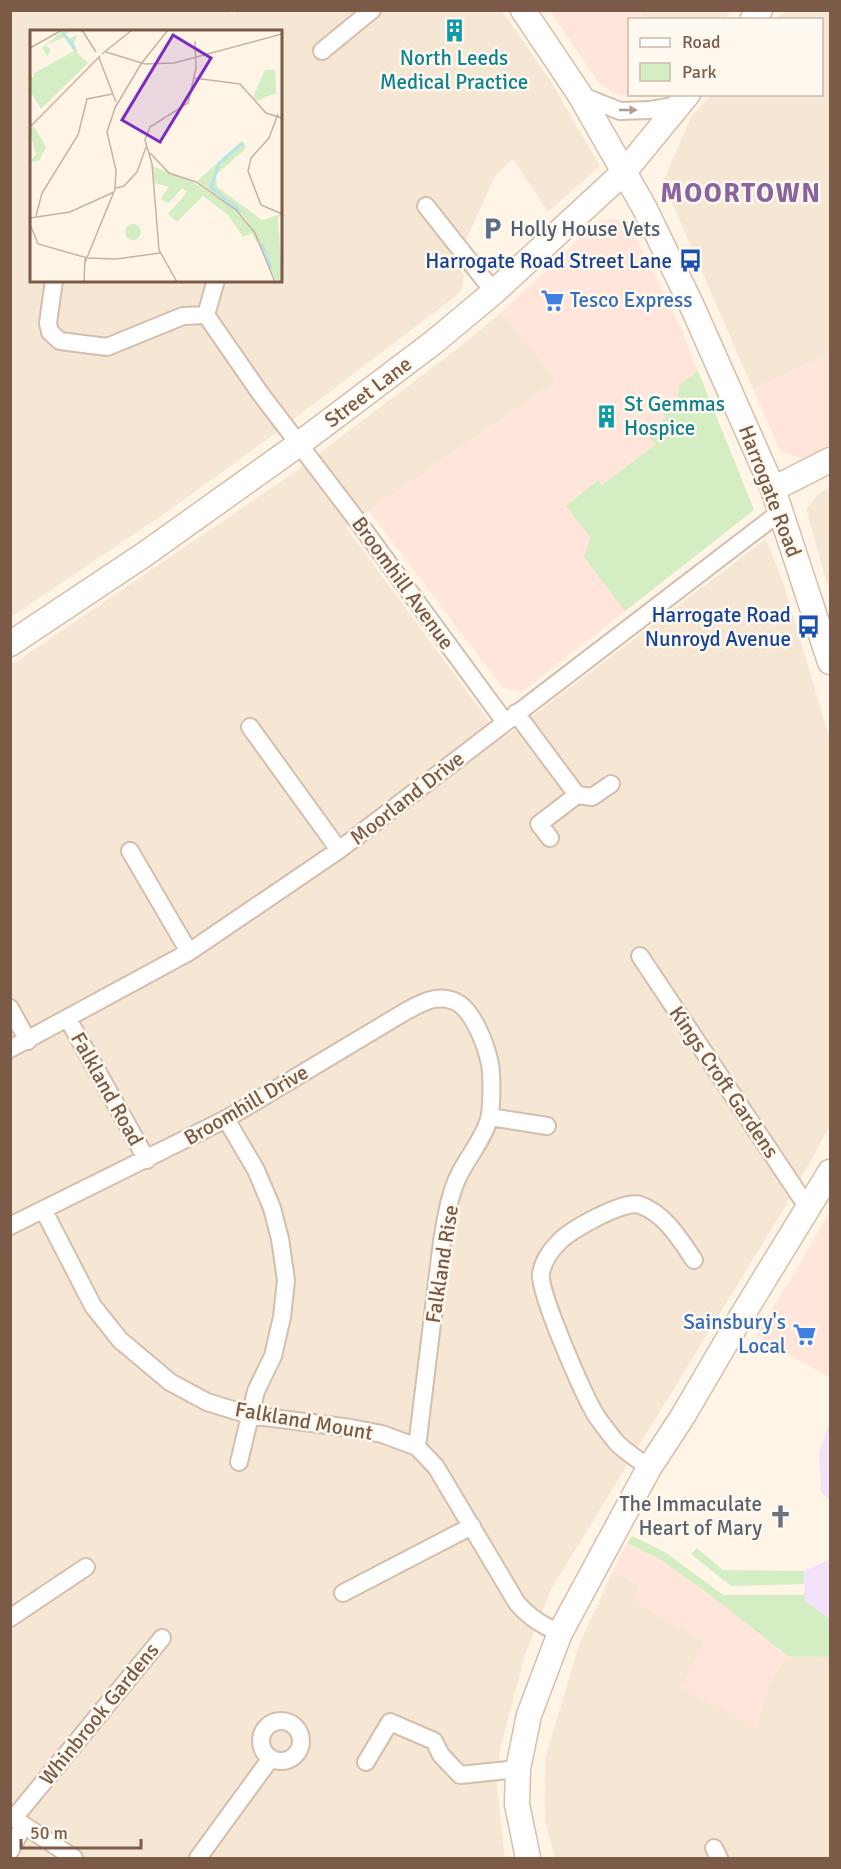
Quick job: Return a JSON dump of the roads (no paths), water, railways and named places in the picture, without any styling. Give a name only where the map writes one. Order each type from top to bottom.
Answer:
[{"type":"street","points":[[322,51],[372,10]]},
{"type":"street","name":"Harrogate Road","points":[[523,10],[580,95],[644,207],[692,306],[777,501],[831,662]]},
{"type":"street","points":[[580,95],[620,111],[650,110],[683,100]]},
{"type":"street","name":"Street Lane","points":[[10,645],[145,554],[299,444],[434,342],[494,292],[624,172],[683,100]]},
{"type":"street","points":[[426,206],[494,292]]},
{"type":"street","points":[[54,282],[48,323],[50,333],[60,341],[107,347],[183,316],[206,315],[215,282]]},
{"type":"street","name":"Broomhill Avenue","points":[[206,315],[260,393],[299,444],[511,718],[577,795]]},
{"type":"street","points":[[777,501],[831,460]]},
{"type":"street","name":"Moorland Drive","points":[[10,1049],[189,952],[339,850],[511,718],[777,501]]},
{"type":"street","points":[[250,727],[339,850]]},
{"type":"street","points":[[550,838],[539,824],[577,795],[592,797],[611,784]]},
{"type":"street","points":[[130,851],[189,952]]},
{"type":"street","name":"Kings Croft Gardens","points":[[640,956],[808,1208]]},
{"type":"street","name":"Broomhill Drive","points":[[10,1226],[226,1119],[408,1010],[431,999],[452,1000],[461,1005],[474,1020]]},
{"type":"street","points":[[10,1008],[28,1041]]},
{"type":"street","name":"Falkland Road","points":[[68,1019],[147,1160]]},
{"type":"street","name":"Falkland Rise","points":[[417,1447],[448,1208],[459,1175],[480,1143],[490,1117],[490,1065],[474,1020]]},
{"type":"street","points":[[490,1117],[547,1126]]},
{"type":"street","points":[[226,1119],[256,1170],[272,1208],[280,1239],[286,1280],[282,1317],[273,1356],[256,1391],[239,1462]]},
{"type":"street","points":[[528,1858],[517,1804],[518,1769],[529,1715],[560,1633],[649,1468],[831,1172]]},
{"type":"street","points":[[649,1468],[617,1443],[597,1416],[573,1367],[542,1290],[541,1273],[548,1256],[560,1240],[583,1225],[623,1206],[637,1204],[650,1209],[671,1228],[694,1260]]},
{"type":"street","name":"Falkland Mount","points":[[44,1211],[93,1306],[120,1340],[170,1382],[207,1402],[249,1415],[351,1428],[382,1434],[417,1447],[436,1467],[517,1603],[536,1622],[560,1633]]},
{"type":"street","points":[[343,1593],[472,1526]]},
{"type":"street","points":[[10,1618],[86,1568]]},
{"type":"street","name":"Whinbrook Gardens","points":[[10,1851],[16,1820],[162,1638]]},
{"type":"street","points":[[366,1762],[390,1722],[434,1741],[441,1755],[460,1775],[518,1769]]},
{"type":"street","points":[[198,1858],[271,1758]]},
{"type":"street","points":[[16,1820],[74,1858]]},
{"type":"place","name":"North Leeds Medical Practice","points":[[454,30]]},
{"type":"place","name":"Holly House Vets","points":[[492,229]]},
{"type":"place","name":"Harrogate Road Street Lane","points":[[690,261]]},
{"type":"place","name":"Tesco Express","points":[[552,300]]},
{"type":"place","name":"St Gemmas Hospice","points":[[606,416]]},
{"type":"place","name":"Harrogate Road Nunroyd Avenue","points":[[809,627]]},
{"type":"place","name":"Sainsbury's Local","points":[[804,1334]]},
{"type":"place","name":"The Immaculate Heart of Mary","points":[[780,1516]]},
{"type":"district","name":"MOORTOWN","points":[[741,193]]}]
